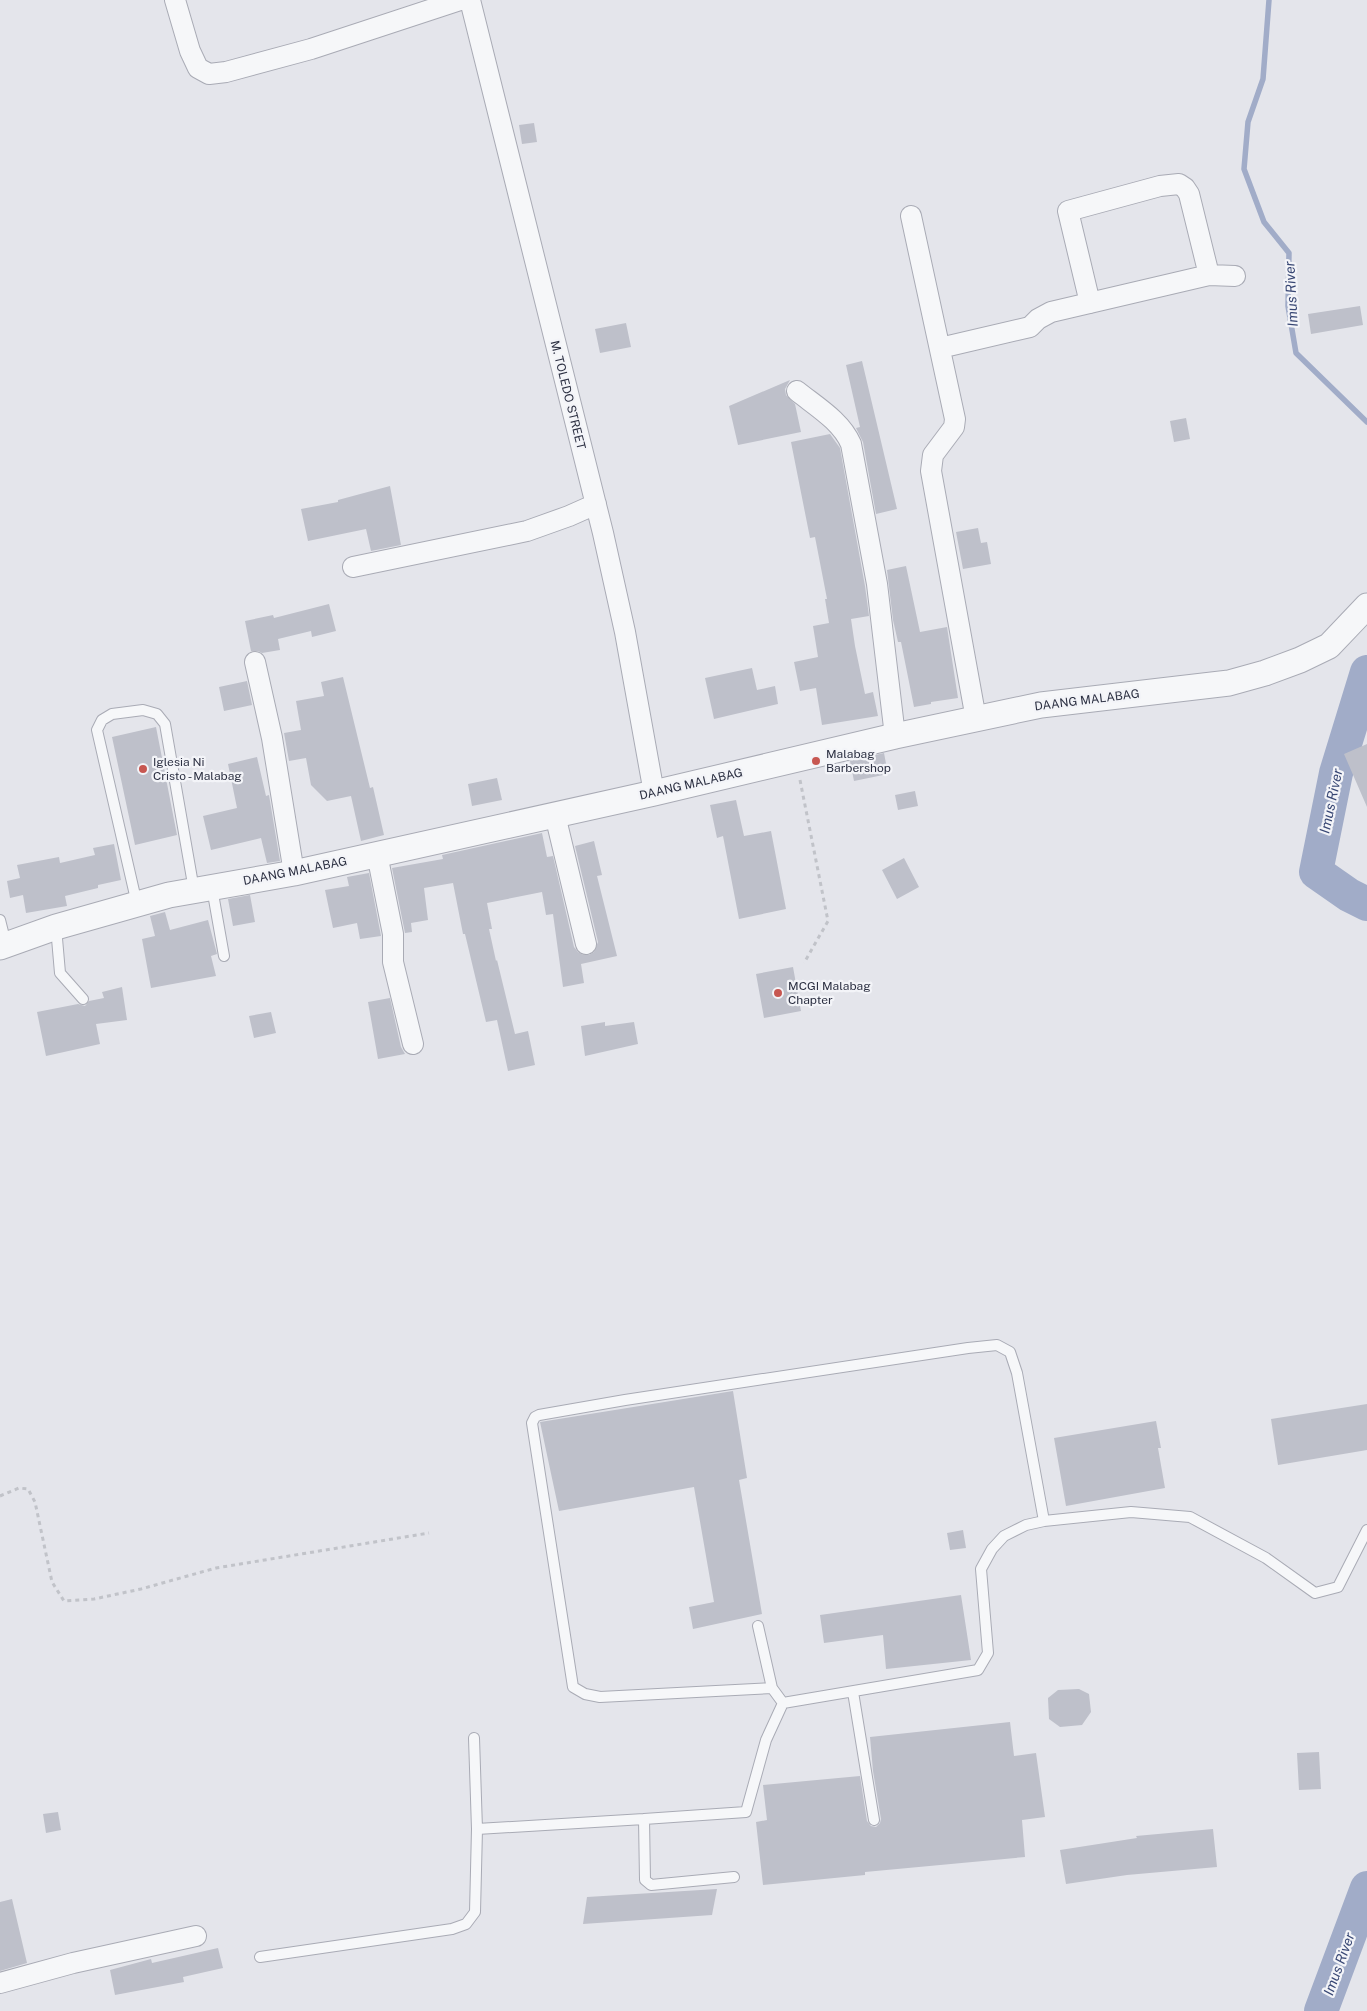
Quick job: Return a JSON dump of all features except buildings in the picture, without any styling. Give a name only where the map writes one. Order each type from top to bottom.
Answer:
[{"type":"street","points":[[175,0],[190,51],[198,68],[209,74],[226,72],[311,49],[460,0]]},
{"type":"street","name":"M. TOLEDO STREET","points":[[470,0],[596,504],[625,632],[654,793]]},
{"type":"street","points":[[1090,303],[1068,211],[1160,186],[1179,184],[1186,188],[1209,275]]},
{"type":"street","points":[[911,216],[955,419],[954,428],[933,456],[931,471],[976,719]]},
{"type":"street","points":[[940,348],[1030,326],[1051,312],[1209,275],[1235,276]]},
{"type":"street","points":[[797,391],[837,424],[846,433],[851,444],[877,584],[895,736]]},
{"type":"street","points":[[353,567],[527,531],[596,504]]},
{"type":"street","name":"DAANG MALABAG","points":[[3,945],[56,927],[202,888],[294,872],[555,815],[895,736],[1041,705],[1229,683],[1265,673],[1300,660],[1329,646],[1365,608]]},
{"type":"street","points":[[255,662],[272,738],[294,872]]},
{"type":"street","points":[[555,815],[586,944]]},
{"type":"street","points":[[377,854],[393,934],[393,962],[413,1044]]},
{"type":"street","points":[[0,1983],[73,1963],[196,1936]]},
{"type":"lane","points":[[137,904],[97,730],[102,720],[112,714],[142,710],[158,714],[165,724],[202,888],[224,956]]},
{"type":"lane","points":[[0,920],[3,945]]},
{"type":"lane","points":[[56,927],[60,973],[82,999]]},
{"type":"lane","points":[[772,1688],[600,1697],[585,1694],[573,1687],[532,1422],[535,1417],[624,1400],[997,1345],[1010,1352],[1017,1374],[1044,1522]]},
{"type":"lane","points":[[783,1703],[978,1670],[988,1653],[981,1568],[992,1549],[1004,1536],[1026,1525],[1131,1512],[1190,1517],[1266,1558],[1315,1594],[1338,1587],[1367,1530]]},
{"type":"lane","points":[[758,1626],[772,1688],[783,1703]]},
{"type":"lane","points":[[853,1692],[874,1820]]},
{"type":"lane","points":[[477,1829],[746,1812],[766,1740],[783,1703]]},
{"type":"lane","points":[[260,1957],[452,1930],[466,1924],[475,1912],[477,1829],[474,1738]]},
{"type":"lane","points":[[644,1819],[646,1880],[651,1885],[734,1877]]},
{"type":"path","points":[[796,759],[828,921],[804,963]]},
{"type":"path","points":[[0,1496],[19,1488],[28,1489],[35,1502],[52,1582],[64,1600],[94,1599],[141,1590],[216,1568],[429,1533]]},
{"type":"waterway","name":"Imus River","points":[[1269,0],[1263,79],[1248,122],[1244,169],[1264,222],[1289,253],[1288,306],[1296,353],[1367,422]]},
{"type":"waterway","name":"Imus River","points":[[1367,672],[1336,773],[1316,872],[1349,895],[1367,904]]},
{"type":"waterway","name":"Imus River","points":[[1321,2011],[1367,1888]]},
{"type":"place","name":"Malabag Barbershop","points":[[816,761]]},
{"type":"place","name":"Iglesia Ni Cristo - Malabag","points":[[143,769]]},
{"type":"place","name":"MCGI Malabag Chapter","points":[[778,993]]}]
